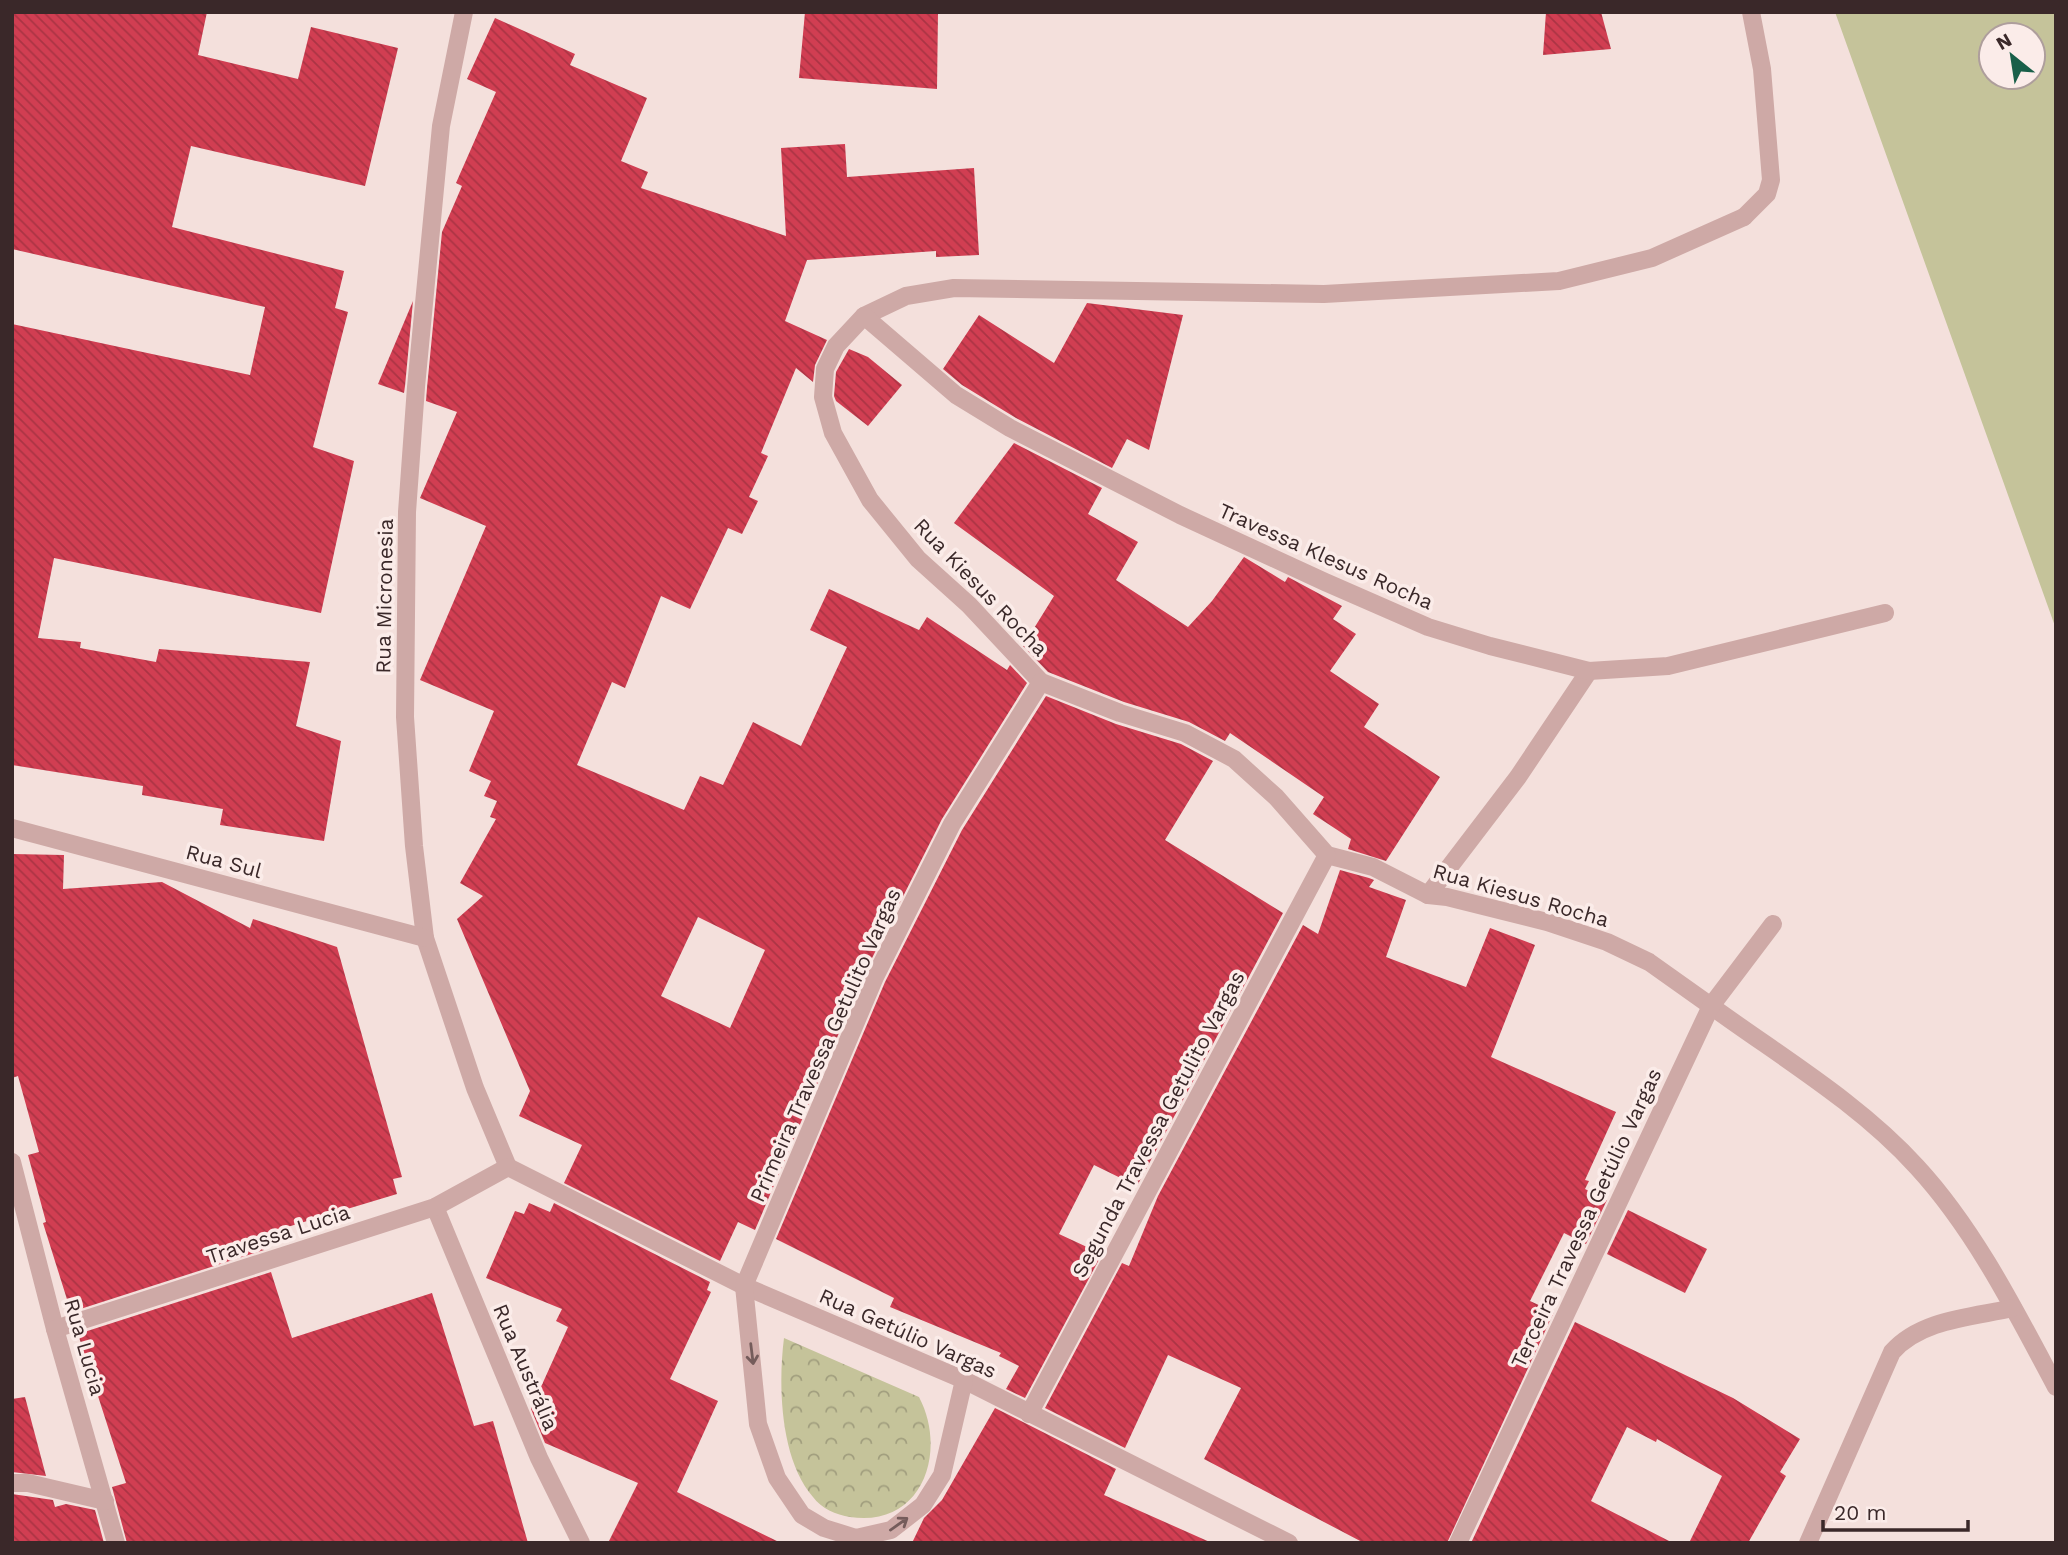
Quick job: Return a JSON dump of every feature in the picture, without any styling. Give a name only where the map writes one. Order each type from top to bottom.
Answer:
[{"type":"street","name":"Rua Micronesia","points":[[464,12],[441,126],[407,512],[405,717],[414,846],[425,938],[475,1088],[508,1167]]},
{"type":"street","points":[[863,316],[906,296],[954,288],[1324,293],[1559,281],[1652,258],[1744,216],[1767,194],[1771,180],[1762,68],[1751,12]]},
{"type":"street","name":"Rua Kiesus Rocha","points":[[863,316],[836,346],[825,369],[823,397],[833,433],[870,500],[918,559],[969,605],[1041,682],[1120,713],[1185,733],[1234,759],[1276,797],[1327,855],[1373,867],[1428,895],[1447,897],[1547,922],[1607,942],[1648,962],[1861,1115],[1917,1167],[1958,1220],[2013,1308],[2056,1387]]},
{"type":"street","name":"Travessa Klesus Rocha","points":[[863,316],[956,395],[1010,428],[1180,515],[1428,627],[1589,671],[1668,666],[1885,613]]},
{"type":"street","points":[[1428,895],[1518,777],[1589,671]]},
{"type":"street","name":"Primeira Travessa Getulito Vargas","points":[[744,1286],[875,977],[952,824],[1041,682]]},
{"type":"street","name":"Rua Sul","points":[[12,828],[425,938]]},
{"type":"street","name":"Segunda Travessa Getulito Vargas","points":[[1029,1414],[1327,855]]},
{"type":"street","name":"Terceira Travessa Getúlio Vargas","points":[[1458,1543],[1711,1006],[1773,924]]},
{"type":"street","name":"Rua Lucia","points":[[12,1162],[55,1329],[116,1543]]},
{"type":"street","name":"Rua Getúlio Vargas","points":[[508,1167],[744,1286],[964,1380],[1289,1543]]},
{"type":"street","name":"Travessa Lucia","points":[[55,1329],[435,1207],[508,1167]]},
{"type":"street","name":"Rua Austrália","points":[[435,1207],[539,1458],[581,1543]]},
{"type":"street","points":[[744,1286],[758,1424],[778,1478],[802,1515],[824,1528],[856,1538],[891,1530],[923,1505],[942,1475],[964,1380]]},
{"type":"street","points":[[1808,1543],[1880,1373],[1898,1345],[1925,1328],[2013,1308]]},
{"type":"street","points":[[12,1483],[28,1483],[105,1501]]},
{"type":"green space","points":[[1835,12],[2056,12],[2056,629]]},
{"type":"green space","points":[[784,1338],[919,1397],[931,1440],[929,1462],[922,1482],[911,1498],[895,1511],[875,1517],[839,1515],[820,1504],[802,1481],[794,1463],[784,1421],[781,1377]]},
{"type":"building","points":[[12,12],[207,12],[198,55],[298,79],[311,27],[398,48],[365,186],[191,146],[172,227],[344,271],[335,308],[348,312],[313,447],[354,461],[321,613],[54,558],[38,638],[81,642],[80,648],[156,662],[159,649],[310,662],[296,726],[341,741],[324,841],[220,825],[223,809],[142,795],[143,786],[12,765],[12,324],[250,375],[265,307],[12,249]]},
{"type":"building","points":[[805,12],[938,12],[937,89],[799,78]]},
{"type":"building","points":[[1546,12],[1601,12],[1611,49],[1543,55]]},
{"type":"building","points":[[495,18],[575,54],[570,65],[647,98],[621,161],[648,172],[641,188],[786,236],[781,148],[845,144],[847,177],[974,168],[979,255],[936,257],[936,251],[807,260],[785,321],[827,340],[815,365],[813,382],[796,368],[761,453],[768,456],[749,497],[758,501],[742,534],[728,528],[690,609],[661,596],[625,688],[612,682],[577,765],[684,810],[700,776],[723,785],[753,722],[801,746],[847,647],[810,630],[829,589],[919,630],[927,617],[1007,670],[1010,665],[1027,683],[942,819],[865,972],[755,1230],[738,1222],[720,1261],[564,1183],[582,1145],[519,1116],[530,1091],[457,919],[483,896],[460,883],[496,819],[490,817],[497,801],[484,796],[491,781],[469,771],[494,711],[420,680],[486,526],[420,498],[457,412],[426,401],[442,232],[462,186],[456,183],[496,92],[467,79]],"holes":[[[698,917],[765,950],[730,1028],[661,996]]]},
{"type":"building","points":[[413,301],[405,386],[404,393],[378,384]]},
{"type":"building","points":[[1087,303],[1183,315],[1149,450],[1127,439],[1112,468],[1016,418],[962,385],[943,369],[979,315],[1054,363]]},
{"type":"building","points":[[849,349],[868,357],[902,385],[868,426],[836,401],[834,396],[836,372]]},
{"type":"building","points":[[1014,443],[1102,488],[1088,514],[1138,542],[1116,580],[1188,627],[1212,601],[1244,557],[1285,582],[1288,577],[1342,606],[1333,619],[1356,634],[1330,671],[1379,704],[1364,727],[1440,777],[1386,861],[1348,849],[1351,839],[1313,814],[1324,797],[1230,733],[1225,741],[1189,722],[1124,702],[1048,672],[1023,646],[1054,596],[954,523]]},
{"type":"building","points":[[1046,696],[1116,724],[1181,744],[1213,761],[1165,840],[1283,913],[1137,1186],[1094,1165],[1059,1234],[1102,1254],[1025,1398],[1006,1389],[1019,1366],[999,1356],[1001,1353],[890,1307],[894,1298],[776,1239],[885,982],[962,830]]},
{"type":"building","points":[[12,854],[64,855],[63,889],[162,882],[250,928],[253,919],[337,947],[402,1177],[393,1179],[397,1194],[274,1231],[260,1237],[264,1250],[71,1312],[43,1223],[46,1222],[28,1155],[39,1152],[18,1076],[12,1078]]},
{"type":"building","points":[[1340,870],[1374,880],[1369,887],[1406,900],[1386,957],[1466,987],[1490,928],[1535,945],[1491,1057],[1616,1112],[1585,1180],[1589,1181],[1585,1189],[1607,1200],[1586,1244],[1564,1233],[1530,1301],[1554,1312],[1447,1543],[1364,1543],[1204,1459],[1241,1388],[1168,1355],[1125,1448],[1045,1408],[1122,1263],[1129,1266],[1158,1196],[1303,925],[1318,934]]},
{"type":"building","points":[[529,1203],[550,1212],[554,1203],[710,1282],[707,1290],[711,1292],[670,1379],[718,1401],[677,1492],[781,1543],[608,1543],[638,1483],[545,1443],[531,1409],[568,1327],[556,1321],[562,1309],[486,1278],[515,1211],[524,1214]]},
{"type":"building","points":[[1628,1210],[1707,1249],[1685,1293],[1607,1254]]},
{"type":"building","points":[[271,1272],[292,1338],[432,1293],[474,1426],[493,1421],[528,1543],[127,1543],[112,1487],[126,1483],[78,1334]]},
{"type":"building","points":[[1575,1322],[1733,1398],[1800,1439],[1780,1472],[1786,1476],[1748,1543],[1689,1543],[1722,1476],[1657,1439],[1656,1442],[1627,1427],[1591,1501],[1673,1543],[1471,1543]]},
{"type":"building","points":[[25,1397],[46,1476],[12,1472],[12,1399]]},
{"type":"building","points":[[995,1408],[1116,1469],[1104,1495],[1212,1543],[912,1543],[924,1518],[942,1500]]},
{"type":"building","points":[[12,1494],[53,1500],[55,1507],[66,1504],[95,1510],[104,1543],[12,1543]]}]
